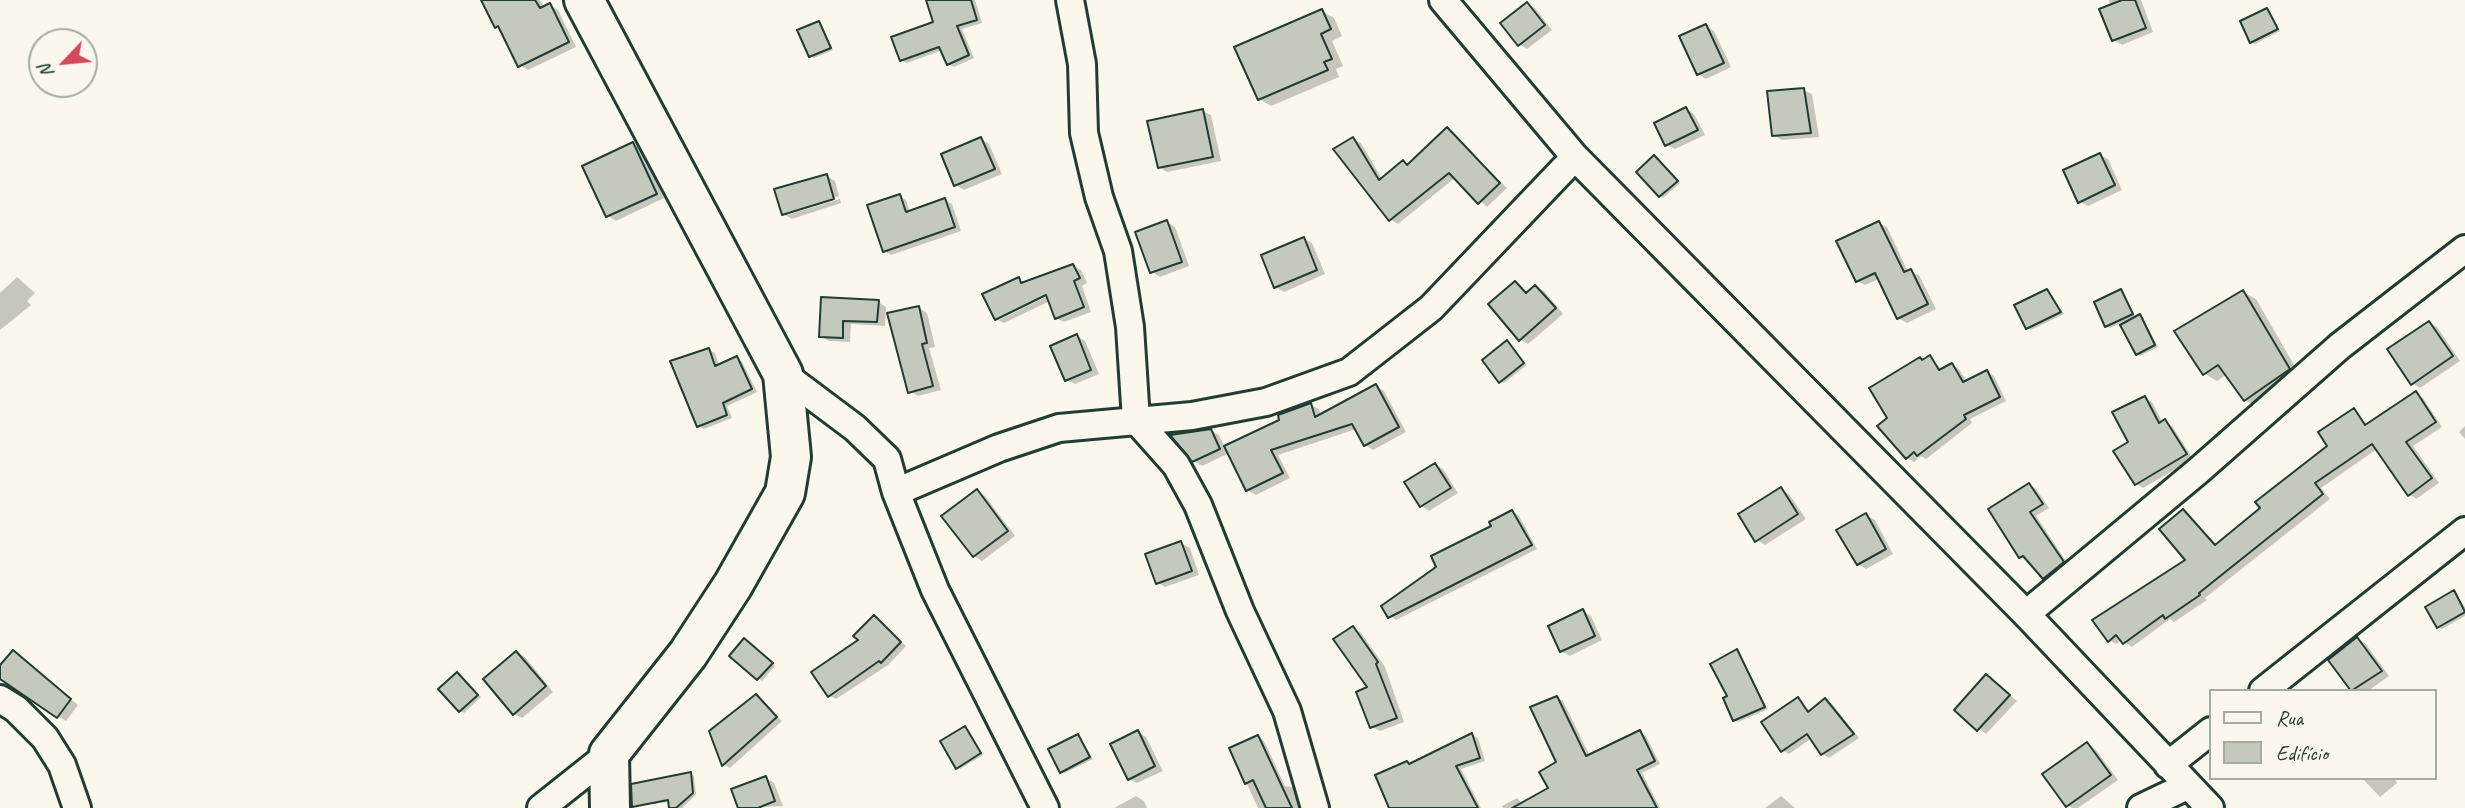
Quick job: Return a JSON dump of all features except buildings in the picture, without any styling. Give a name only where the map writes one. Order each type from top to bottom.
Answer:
[{"type":"street","points":[[541,808],[609,754],[688,654],[765,532],[785,493],[791,457],[783,374],[584,0]]},
{"type":"street","points":[[1070,0],[1082,64],[1084,133],[1099,197],[1118,251],[1130,327],[1136,420],[1176,465],[1198,505],[1240,611],[1287,711],[1315,808]]},
{"type":"street","points":[[1443,0],[1575,157],[2026,614],[2210,808]]},
{"type":"street","points":[[896,492],[999,448],[1059,428],[1192,416],[1266,402],[1349,372],[1431,308],[1575,157]]},
{"type":"street","points":[[2026,614],[2198,471],[2340,346],[2465,249]]},
{"type":"street","points":[[783,374],[855,428],[887,459],[896,492],[935,590],[1045,808]]},
{"type":"street","points":[[2266,689],[2465,531]]},
{"type":"street","points":[[0,699],[16,709],[45,738],[62,765],[77,808]]},
{"type":"street","points":[[2168,765],[2210,733]]},
{"type":"street","points":[[609,754],[610,808]]},
{"type":"street","points":[[2141,808],[2187,786]]}]
